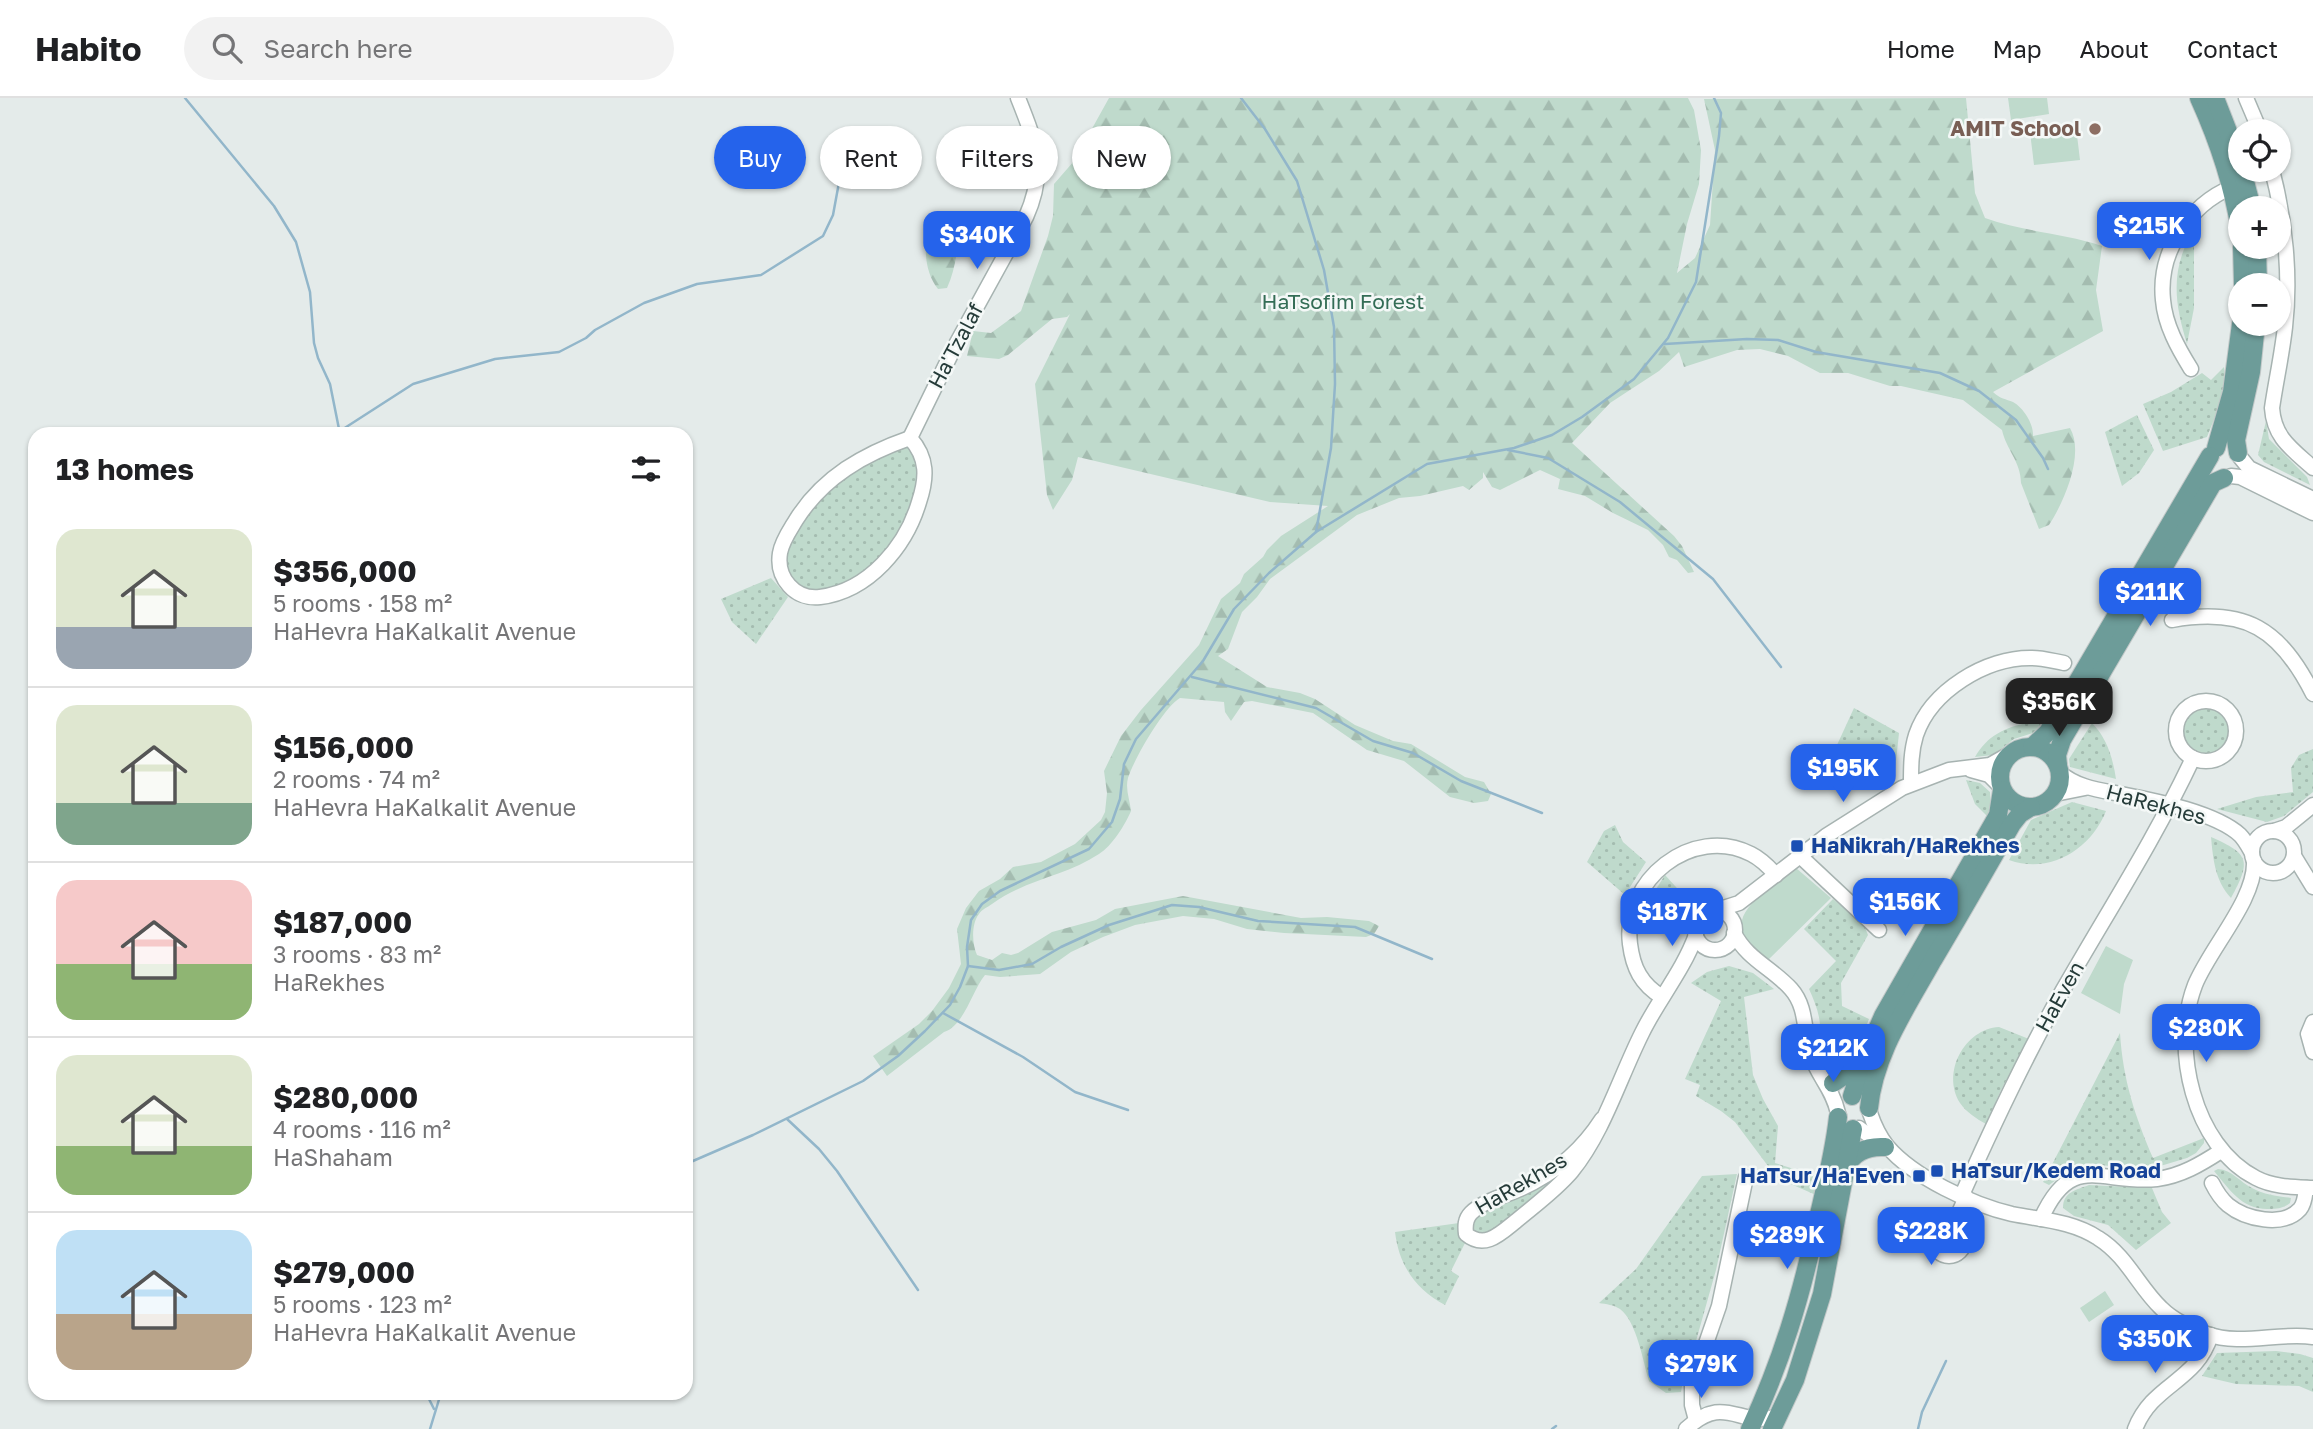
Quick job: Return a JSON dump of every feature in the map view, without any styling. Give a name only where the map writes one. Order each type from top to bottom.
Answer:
[{"type":"main road","points":[[2199,98],[2219,145],[2234,196]]},
{"type":"main road","points":[[2215,98],[2228,131]]},
{"type":"main road","points":[[2227,477],[2217,476],[2211,470],[2213,452],[2232,392],[2239,336]]},
{"type":"main road","points":[[2002,788],[2012,802],[2022,807],[2042,805],[2055,794],[2059,785],[2057,755],[2062,740],[2213,483],[2239,468],[2236,440],[2247,395],[2254,336]]},
{"type":"main road","points":[[1751,1429],[1776,1373],[1802,1289],[1835,1144],[1840,1105],[1851,1097],[1865,1055],[1896,992],[1998,815],[2002,765],[2013,752],[2032,747],[2048,732],[2213,452],[2224,445],[2231,447],[2239,455]]},
{"type":"main road","points":[[2032,747],[2052,756],[2059,769]]},
{"type":"main road","points":[[1775,1422],[1795,1380],[1822,1294],[1845,1170],[1863,1120],[1878,1064],[2012,824],[2020,814],[2031,807]]},
{"type":"main road","points":[[1827,1078],[1850,1072],[1865,1055]]},
{"type":"main road","points":[[1851,1097],[1863,1099],[1863,1120]]},
{"type":"main road","points":[[1838,1115],[1844,1125],[1863,1120]]},
{"type":"main road","points":[[1845,1170],[1850,1161],[1863,1150],[1891,1151]]},
{"type":"street","name":"Ha'Tzalaf","points":[[911,438],[942,370],[1034,198],[1038,180],[1037,153],[1018,98]]},
{"type":"street","points":[[2246,98],[2255,119]]},
{"type":"street","points":[[2274,182],[2281,215],[2287,287],[2286,323],[2272,418],[2276,432],[2313,468]]},
{"type":"street","points":[[2191,369],[2172,334],[2163,302],[2162,287],[2167,261],[2176,238],[2198,208],[2218,193],[2232,187]]},
{"type":"street","points":[[911,438],[922,455],[925,478],[915,516],[900,545],[879,568],[848,587],[818,597],[795,591],[781,572],[780,555],[801,512],[824,485],[851,464],[880,449],[911,438]]},
{"type":"street","points":[[2239,455],[2249,468],[2313,499]]},
{"type":"street","points":[[2227,477],[2240,477],[2313,513]]},
{"type":"street","points":[[2172,620],[2212,615],[2248,622],[2271,636],[2284,648],[2313,694]]},
{"type":"street","points":[[1912,783],[1911,761],[1917,733],[1931,708],[1951,689],[1984,668],[2016,659],[2043,659],[2064,663]]},
{"type":"street","points":[[2217,702],[2233,716],[2236,731],[2234,741],[2225,754],[2216,759],[2207,761],[2193,758],[2183,751],[2178,741],[2178,719],[2184,710],[2194,703],[2217,702]]},
{"type":"street","points":[[1752,958],[1700,944],[1695,928],[1699,918],[1704,913],[1739,903],[1865,810],[1912,783],[1936,774],[1990,765],[2013,752]]},
{"type":"street","name":"HaEven","points":[[1953,1226],[2018,1073],[2171,805],[2193,758]]},
{"type":"street","points":[[1959,769],[1989,775],[2002,788]]},
{"type":"street","name":"HaRekhes","points":[[2059,769],[2074,784],[2200,814],[2240,835],[2253,857]]},
{"type":"street","name":"HaRekhes","points":[[2055,794],[2087,788]]},
{"type":"street","points":[[2212,1183],[2235,1210],[2251,1217],[2267,1219],[2286,1217],[2298,1211],[2310,1188],[2275,1185],[2255,1178],[2221,1151],[2201,1115],[2191,1081],[2187,1047],[2188,1014],[2199,976],[2244,898],[2254,874],[2255,841],[2286,827],[2310,807]]},
{"type":"street","points":[[2244,898],[2261,880],[2291,863],[2296,825],[2310,807]]},
{"type":"street","name":"HaRekhes","points":[[2224,825],[2270,832]]},
{"type":"street","points":[[2270,832],[2287,837],[2312,886]]},
{"type":"street","points":[[1662,997],[1639,976],[1629,934],[1634,906],[1640,891],[1652,874],[1678,856],[1691,851],[1723,847],[1750,853],[1776,874]]},
{"type":"street","points":[[1800,856],[1879,930]]},
{"type":"street","points":[[2253,857],[2263,871],[2288,875],[2312,886]]},
{"type":"street","points":[[1716,949],[1732,940],[1739,908],[1752,893]]},
{"type":"street","points":[[1717,910],[1727,914],[1741,946],[1752,958],[1772,971],[1793,991],[1804,1014],[1812,1060],[1827,1078],[1851,1097]]},
{"type":"street","name":"HaRekhes","points":[[1602,1119],[1584,1143],[1554,1170],[1475,1209],[1466,1220],[1466,1234],[1479,1241],[1495,1237],[1562,1183],[1584,1154],[1602,1119],[1641,1034],[1678,973],[1696,935]]},
{"type":"street","name":"HaRekhes","points":[[1678,973],[1694,960],[1716,949]]},
{"type":"street","points":[[2313,1022],[2308,1034],[2313,1052]]},
{"type":"street","points":[[1827,1078],[1838,1115]]},
{"type":"street","points":[[1863,1120],[1891,1151],[1929,1178],[1964,1196],[1998,1210],[2071,1225],[2103,1240],[2122,1257],[2162,1309],[2184,1324],[2211,1335],[2239,1338],[2283,1335],[2313,1337]]},
{"type":"street","points":[[2041,1219],[2058,1188],[2077,1178],[2099,1174],[2146,1180],[2168,1177],[2188,1171],[2221,1151]]},
{"type":"street","points":[[1691,1425],[1692,1384],[1719,1306],[1746,1177]]},
{"type":"street","points":[[2135,1429],[2150,1403],[2200,1360],[2211,1335]]},
{"type":"street","points":[[1730,1424],[1762,1405]]},
{"type":"street","points":[[1691,1425],[1707,1416],[1751,1429],[1775,1422]]},
{"type":"green space","name":"HaTsofim Forest","points":[[1109,98],[1688,98],[1694,110],[1701,150],[1699,184],[1677,273],[1695,258],[1710,225],[1715,150],[1704,99],[1966,98],[1975,193],[1985,218],[2102,246],[2096,290],[2103,331],[1993,392],[2021,408],[2030,422],[2033,436],[2070,428],[2075,451],[2071,478],[2049,525],[2039,529],[2021,483],[2019,469],[2002,430],[1963,400],[1890,386],[1848,373],[1820,373],[1788,356],[1760,349],[1737,350],[1684,367],[1679,352],[1659,371],[1610,403],[1572,443],[1674,536],[1682,546],[1694,572],[1688,573],[1677,560],[1669,557],[1663,545],[1648,530],[1585,496],[1558,489],[1560,479],[1540,470],[1500,490],[1492,487],[1483,472],[1483,478],[1469,490],[1463,486],[1399,498],[1357,515],[1270,579],[1242,612],[1228,649],[1218,656],[1267,687],[1300,693],[1315,699],[1355,725],[1393,741],[1411,744],[1465,777],[1484,782],[1491,794],[1488,801],[1474,803],[1450,797],[1404,761],[1367,750],[1313,713],[1252,701],[1244,702],[1231,721],[1225,712],[1224,702],[1180,698],[1158,722],[1131,769],[1127,790],[1131,811],[1109,846],[1073,868],[1018,889],[985,908],[976,918],[973,934],[977,955],[992,960],[1002,953],[1018,953],[1052,932],[1096,920],[1115,909],[1183,896],[1301,918],[1327,917],[1369,921],[1379,926],[1374,934],[1366,937],[1284,933],[1247,929],[1214,919],[1183,916],[1135,925],[1071,952],[1040,974],[1000,977],[985,975],[957,1023],[887,1076],[873,1056],[919,1024],[949,988],[961,964],[957,929],[966,908],[979,891],[1000,879],[1013,867],[1041,862],[1075,844],[1101,820],[1105,812],[1107,793],[1104,771],[1121,736],[1199,645],[1221,599],[1240,583],[1244,574],[1281,536],[1328,506],[1270,502],[1078,457],[1072,480],[1053,510],[1047,495],[1035,384],[1070,314],[1052,319],[1008,355],[999,359],[967,356],[973,331],[991,333],[1021,311],[1048,236],[1053,216],[1054,189],[1058,189],[1058,179],[1072,163],[1072,189],[1171,189],[1171,126],[1093,126]]},
{"type":"green space","points":[[2008,98],[2047,98],[2049,114],[2011,120]]},
{"type":"green space","points":[[2076,127],[2080,160],[2034,165],[2030,132]]},
{"type":"green space","points":[[948,215],[958,222],[956,256],[947,288],[938,289],[927,264],[927,234],[934,217]]},
{"type":"green space","points":[[2194,229],[2194,308],[2187,344],[2179,314],[2177,286],[2181,258]]},
{"type":"green space","points":[[2224,367],[2222,394],[2207,437],[2163,451],[2143,404],[2171,392],[2202,373],[2211,380]]},
{"type":"green space","points":[[2137,415],[2154,450],[2139,473],[2122,486],[2105,432]]},
{"type":"green space","points":[[2266,421],[2269,439],[2307,477],[2310,485],[2264,462],[2258,455]]},
{"type":"green space","points":[[909,445],[917,463],[918,473],[914,502],[886,553],[866,570],[839,586],[811,590],[799,586],[786,566],[790,545],[805,518],[842,479]]},
{"type":"green space","points":[[771,578],[788,597],[756,644],[732,622],[721,599]]},
{"type":"green space","points":[[2206,705],[2225,712],[2232,731],[2225,750],[2206,757],[2187,750],[2180,731],[2187,712]]},
{"type":"green space","points":[[1854,708],[1899,733],[1895,771],[1871,782],[1837,745]]},
{"type":"green space","points":[[2028,723],[2041,724],[2033,733],[2014,739],[1993,755],[1975,757],[1985,743],[1997,734]]},
{"type":"green space","points":[[2092,723],[2102,735],[2108,749],[2116,779],[2070,767],[2069,759]]},
{"type":"green space","points":[[2313,749],[2313,792],[2284,816],[2267,822],[2217,809],[2256,797],[2293,792],[2291,768],[2299,755]]},
{"type":"green space","points":[[1966,780],[1980,783],[1990,792],[1991,807],[1987,816],[1975,804]]},
{"type":"green space","points":[[2072,802],[2106,811],[2099,825],[2080,847],[2054,861],[2039,864],[2009,860],[2031,820]]},
{"type":"green space","points":[[1615,825],[1623,842],[1646,862],[1625,895],[1587,862],[1604,831]]},
{"type":"green space","points":[[2211,837],[2233,848],[2243,860],[2242,875],[2231,898],[2218,877]]},
{"type":"green space","points":[[1796,868],[1831,898],[1768,960],[1747,941],[1742,924],[1744,915],[1758,898]]},
{"type":"green space","points":[[1665,875],[1697,910],[1688,923],[1646,905]]},
{"type":"green space","points":[[1833,899],[1864,925],[1868,935],[1841,983],[1842,1006],[1869,1019],[1856,1051],[1846,1065],[1840,1068],[1830,1064],[1823,1052],[1819,1015],[1809,989],[1836,961],[1804,929]]},
{"type":"green space","points":[[2106,946],[2133,960],[2124,984],[2120,1014],[2081,993]]},
{"type":"green space","points":[[1729,966],[1753,973],[1774,989],[1744,997],[1753,1075],[1778,1126],[1775,1163],[1820,1177],[1816,1195],[1777,1178],[1735,1122],[1696,1096],[1700,1085],[1685,1079],[1721,1001],[1691,983],[1707,972]]},
{"type":"green space","points":[[1999,1027],[2029,1039],[1986,1124],[1960,1103],[1953,1078],[1955,1066],[1967,1044],[1976,1035]]},
{"type":"green space","points":[[2120,1033],[2131,1097],[2153,1158],[2204,1138],[2204,1143],[2196,1153],[2187,1158],[2147,1170],[2091,1164],[2076,1166],[2049,1185],[2043,1182]]},
{"type":"green space","points":[[1575,1162],[1493,1233],[1476,1237],[1470,1225],[1475,1215]]},
{"type":"green space","points":[[2218,1169],[2257,1190],[2291,1198],[2290,1203],[2275,1209],[2251,1206],[2231,1191],[2214,1171]]},
{"type":"green space","points":[[1737,1174],[1694,1354],[1681,1392],[1666,1393],[1649,1381],[1635,1332],[1626,1315],[1620,1309],[1599,1303],[1636,1269],[1702,1176]]},
{"type":"green space","points":[[2089,1185],[2152,1188],[2162,1212],[2171,1223],[2136,1250],[2108,1225],[2074,1216],[2063,1208],[2068,1195]]},
{"type":"green space","points":[[1459,1223],[1466,1241],[1451,1271],[1459,1276],[1445,1305],[1434,1299],[1410,1275],[1400,1255],[1395,1232]]},
{"type":"green space","points":[[2105,1291],[2114,1305],[2089,1322],[2080,1308]]},
{"type":"green space","points":[[2276,1351],[2313,1358],[2313,1392],[2299,1386],[2236,1384],[2202,1376],[2217,1353]]},
{"type":"waterway","points":[[185,98],[274,206],[296,242],[310,292],[314,343],[330,384],[339,427]]},
{"type":"waterway","points":[[1241,98],[1265,129],[1297,181],[1324,270],[1334,327],[1335,384],[1331,448],[1316,532]]},
{"type":"waterway","points":[[693,1161],[863,1081],[898,1056],[925,1031],[950,1005],[960,987],[968,966],[967,947],[971,920],[982,904],[1000,891],[1089,849],[1112,822],[1120,799],[1124,764],[1136,739],[1203,661],[1234,609],[1269,573],[1316,532],[1427,464],[1514,448],[1552,435],[1634,379],[1668,338],[1696,282],[1719,136],[1721,113],[1714,98]]},
{"type":"waterway","points":[[346,427],[413,384],[495,359],[559,352],[644,303],[697,284],[761,275],[823,236],[833,215],[838,189]]},
{"type":"waterway","points":[[1665,344],[1778,340],[1816,352],[1940,373],[1979,391],[2016,420],[2048,469]]},
{"type":"waterway","points":[[1508,450],[1548,458],[1620,502],[1713,579],[1781,667]]},
{"type":"waterway","points":[[1192,677],[1316,708],[1373,741],[1413,753],[1461,781],[1542,813]]},
{"type":"waterway","points":[[968,966],[999,970],[1032,964],[1109,925],[1172,905],[1199,907],[1258,921],[1355,927],[1432,959]]},
{"type":"waterway","points":[[943,1013],[1023,1057],[1075,1092],[1128,1110]]},
{"type":"waterway","points":[[787,1119],[819,1149],[837,1171],[918,1290]]},
{"type":"waterway","points":[[1918,1429],[1922,1412],[1946,1361]]},
{"type":"waterway","points":[[430,1400],[434,1409]]},
{"type":"waterway","points":[[430,1429],[439,1400]]},
{"type":"waterway","points":[[1552,1429],[1556,1426]]},
{"type":"place","name":"AMIT School","points":[[2095,129]]},
{"type":"place","name":"HaNikrah/HaRekhes","points":[[1797,846]]},
{"type":"place","name":"HaTsur/Kedem Road","points":[[1937,1171]]},
{"type":"place","name":"HaTsur/Ha'Even","points":[[1919,1176]]}]
